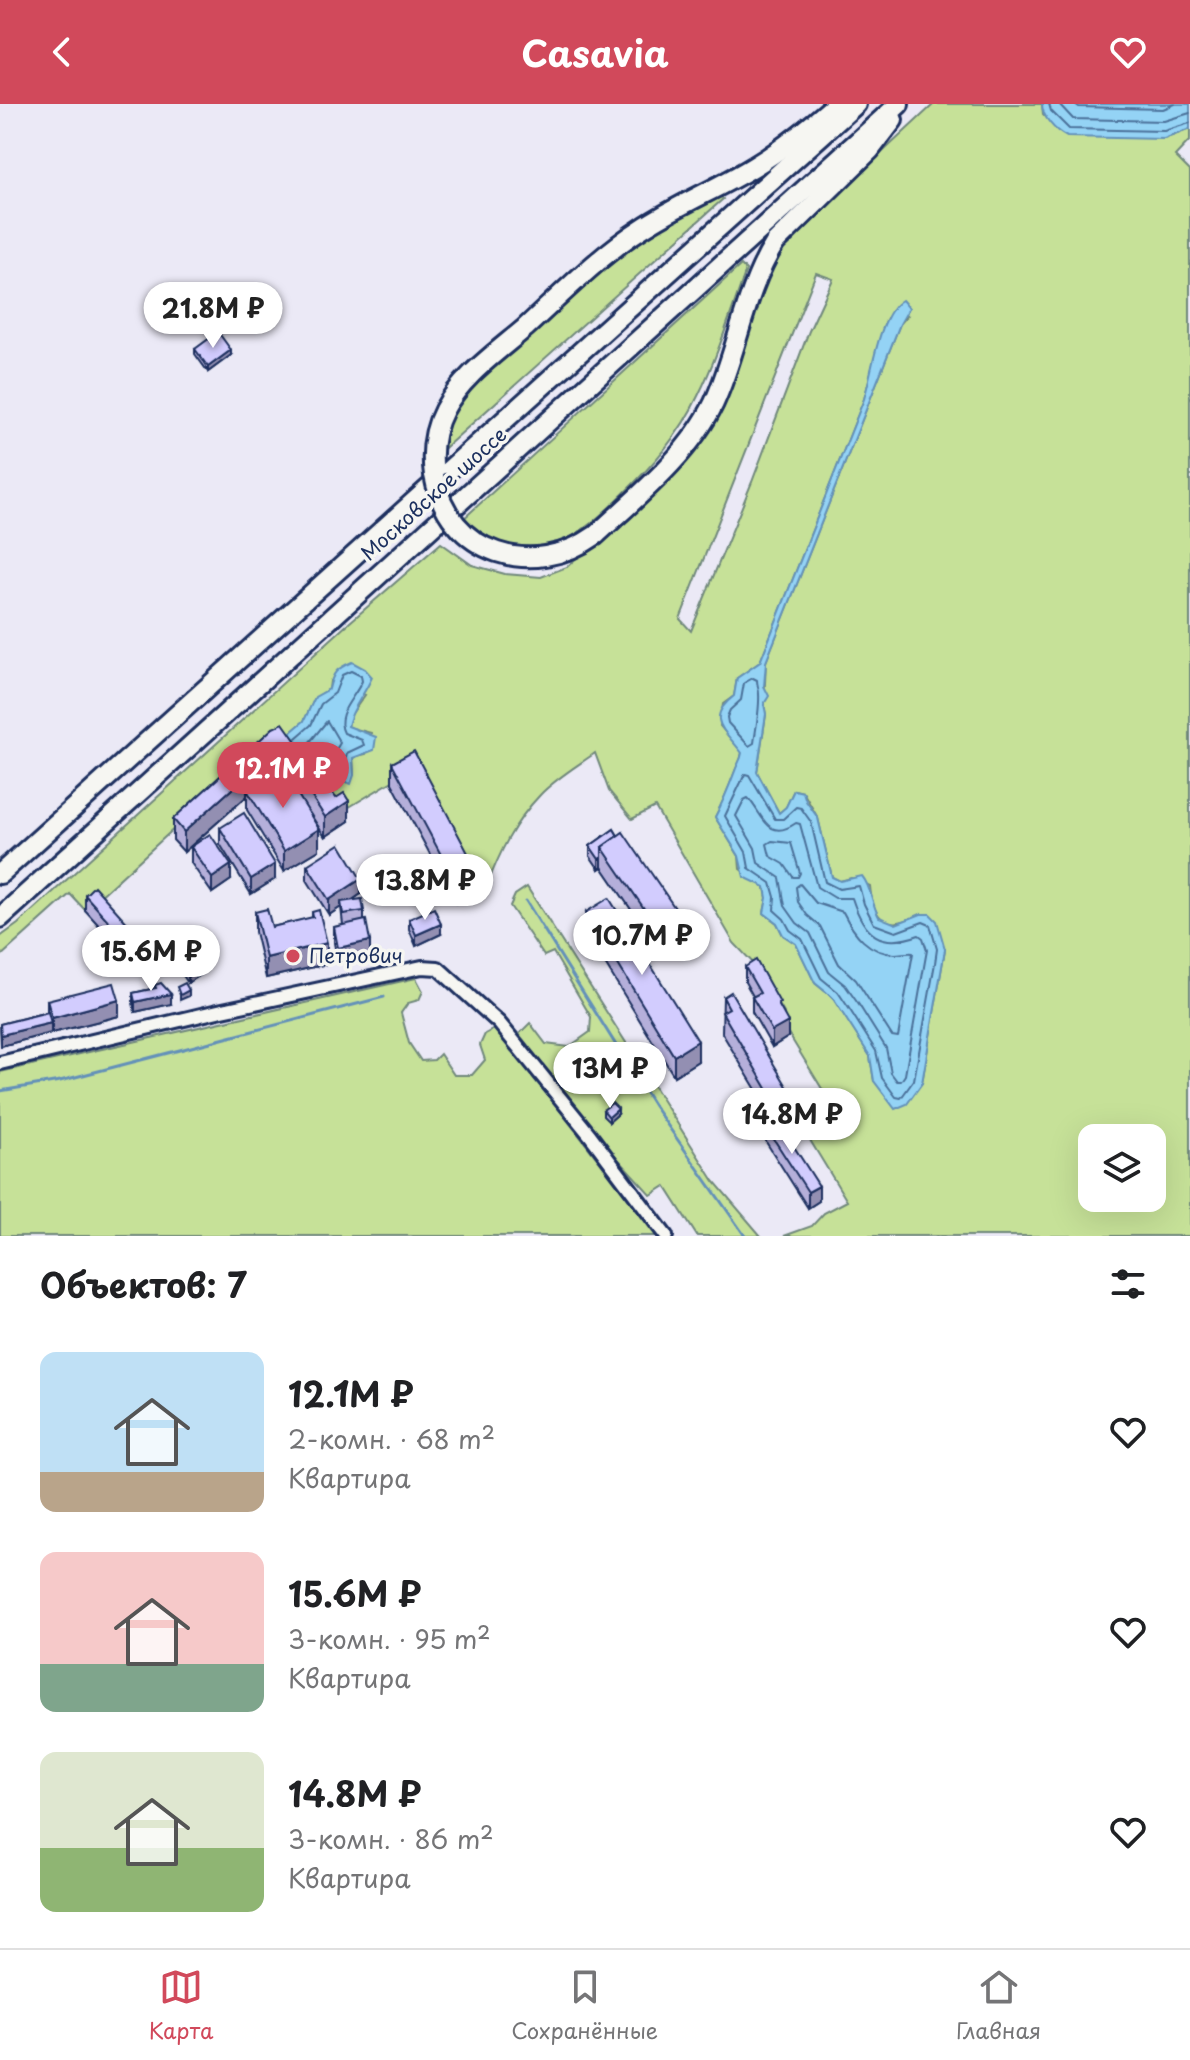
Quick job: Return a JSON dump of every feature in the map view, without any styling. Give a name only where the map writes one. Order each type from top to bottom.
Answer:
[{"type":"highway","points":[[836,104],[796,138],[752,168],[638,231],[574,283],[472,375],[445,408],[433,448],[436,489],[441,503],[457,525],[491,550],[531,558],[572,550],[596,535],[684,448],[703,423],[724,377],[751,289],[775,243],[870,150],[906,104]]},
{"type":"highway","name":"Московское шоссе","points":[[0,874],[856,104]]},
{"type":"highway","name":"Московское шоссе","points":[[0,918],[899,104]]},
{"type":"street","points":[[0,1063],[422,967],[438,968],[481,1005],[537,1067],[666,1236]]},
{"type":"green space","points":[[934,104],[1042,104],[1043,114],[1049,120],[1164,139],[1190,129],[1190,140],[1175,156],[1190,171],[1190,1236],[784,1236],[812,1226],[824,1213],[847,1201],[796,1117],[827,1097],[785,1028],[784,1013],[757,967],[734,943],[655,807],[632,819],[609,791],[595,753],[552,784],[522,816],[486,888],[416,767],[336,815],[303,767],[324,766],[338,779],[354,775],[353,757],[366,754],[371,733],[348,727],[350,716],[365,695],[330,681],[329,689],[315,698],[304,721],[284,738],[271,740],[85,910],[70,894],[0,957],[0,937],[441,543],[472,565],[505,574],[541,577],[567,567],[690,451],[764,275],[796,233]],"holes":[[[816,273],[833,279],[809,331],[691,631],[680,619]],[[907,316],[900,324],[766,662],[766,715],[757,772],[779,813],[786,807],[794,790],[803,792],[818,818],[832,877],[840,881],[851,878],[870,886],[875,908],[885,920],[900,922],[921,914],[945,949],[922,1083],[874,1081],[870,1056],[832,997],[815,983],[796,943],[783,935],[777,923],[764,913],[767,898],[765,887],[740,869],[739,856],[715,817],[742,752],[720,726],[723,704],[734,696],[737,678],[760,662],[864,399],[887,318]]]},
{"type":"green space","points":[[719,193],[723,199],[437,455],[441,435],[458,405],[483,376],[611,263],[666,220]]},
{"type":"green space","points":[[741,265],[746,270],[712,365],[691,410],[656,460],[605,512],[567,539],[548,547],[528,550],[507,547],[461,521]]},
{"type":"green space","points":[[527,887],[714,1181],[761,1236],[697,1236],[665,1186],[651,1195],[609,1149],[519,1034],[530,1023],[546,1044],[569,1047],[590,1032],[591,1017],[553,952],[544,956],[510,906],[515,895]]},
{"type":"green space","points":[[416,978],[423,991],[419,1000],[408,1003],[401,1013],[409,1043],[421,1061],[434,1060],[440,1054],[454,1075],[472,1075],[485,1060],[480,1045],[485,1034],[496,1028],[657,1236],[0,1236],[0,1072]]},
{"type":"water","points":[[1042,104],[1190,104],[1190,129],[1164,139],[1067,137],[1050,123]]},
{"type":"water","points":[[902,300],[909,308],[766,662],[764,686],[769,696],[764,704],[766,714],[757,772],[779,813],[786,807],[794,790],[803,792],[818,818],[832,877],[840,881],[862,876],[879,917],[896,924],[921,914],[930,914],[937,921],[945,949],[922,1083],[907,1104],[895,1109],[874,1081],[870,1056],[832,997],[815,983],[796,944],[783,935],[777,923],[764,913],[767,898],[765,887],[744,877],[739,856],[715,817],[742,753],[720,724],[720,711],[734,696],[737,678],[760,662],[864,399],[887,317]]},
{"type":"water","points":[[352,662],[372,677],[348,726],[376,737],[374,750],[353,758],[351,784],[338,779],[324,767],[303,767],[284,738],[304,721],[315,697],[329,689],[336,672]]},
{"type":"building","points":[[218,332],[231,350],[208,367],[195,349]]},
{"type":"building","points":[[283,723],[336,798],[344,793],[349,801],[325,817],[291,765],[296,761],[284,742],[184,832],[173,819],[273,728]]},
{"type":"building","points":[[414,751],[478,872],[456,883],[392,763]]},
{"type":"building","points":[[282,769],[319,829],[284,851],[247,790]]},
{"type":"building","points":[[244,813],[275,864],[251,879],[220,828]]},
{"type":"building","points":[[614,829],[618,836],[602,847],[602,857],[599,859],[590,846]]},
{"type":"building","points":[[623,832],[679,914],[658,929],[602,847]]},
{"type":"building","points":[[210,834],[231,865],[212,878],[191,847]]},
{"type":"building","points":[[340,844],[361,879],[329,900],[307,865]]},
{"type":"building","points":[[94,886],[157,956],[148,965],[85,895]]},
{"type":"building","points":[[609,898],[698,1041],[674,1056],[586,912]]},
{"type":"building","points":[[362,899],[364,911],[343,914],[341,902]]},
{"type":"building","points":[[434,908],[441,924],[416,935],[409,919]]},
{"type":"building","points":[[267,909],[272,927],[313,917],[312,912],[319,910],[327,943],[266,958],[255,912]]},
{"type":"building","points":[[366,920],[370,941],[338,948],[334,927]]},
{"type":"building","points":[[196,955],[202,964],[188,973],[182,964]]},
{"type":"building","points":[[756,960],[788,1022],[772,1031],[752,997],[760,993],[745,967]]},
{"type":"building","points":[[114,983],[119,1000],[52,1018],[47,1000]]},
{"type":"building","points":[[161,983],[171,994],[135,1002],[133,993],[156,988],[155,985]]},
{"type":"building","points":[[185,983],[189,990],[180,995],[177,987]]},
{"type":"building","points":[[731,992],[795,1100],[779,1109],[722,1012],[729,1008],[723,997]]},
{"type":"building","points":[[48,1012],[51,1023],[1,1035],[0,1024]]},
{"type":"building","points":[[612,1103],[618,1109],[609,1117],[603,1110]]},
{"type":"building","points":[[777,1120],[819,1186],[808,1192],[766,1127]]},
{"type":"waterway","points":[[526,901],[654,1106],[745,1236]]},
{"type":"waterway","points":[[0,1091],[60,1081],[384,997]]},
{"type":"place","name":"Петрович","points":[[293,956]]}]
